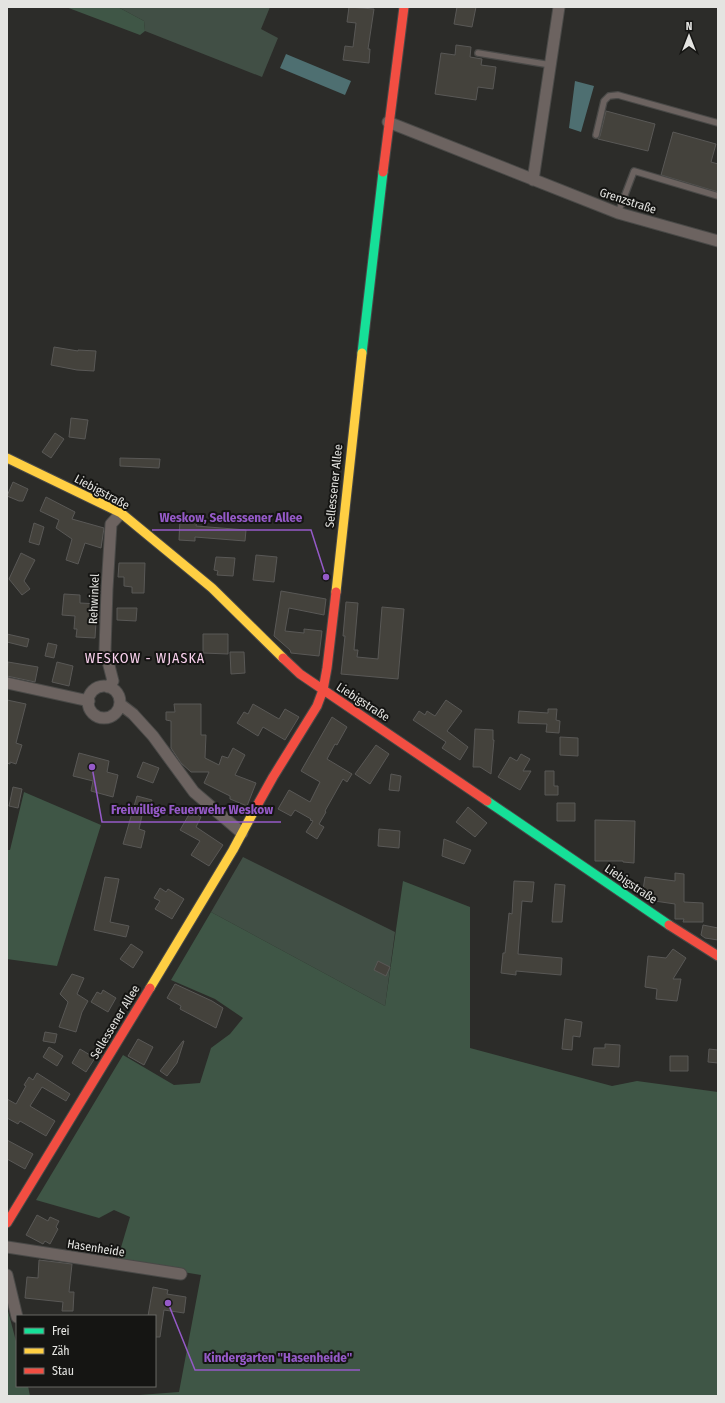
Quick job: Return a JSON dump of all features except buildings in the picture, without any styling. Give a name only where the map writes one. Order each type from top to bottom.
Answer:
[{"type":"main road","name":"Sellessener Allee","points":[[7,1224],[233,850],[273,778],[317,706],[323,690],[328,668],[358,383],[388,122],[404,7]]},
{"type":"main road","name":"Liebigstraße","points":[[7,458],[121,513],[212,588],[300,674],[680,933],[718,956]]},
{"type":"street","points":[[533,180],[559,7]]},
{"type":"street","name":"Grenzstraße","points":[[388,122],[618,213],[718,241]]},
{"type":"street","name":"Rehwinkel","points":[[108,687],[113,681],[105,650],[111,524],[121,513]]},
{"type":"street","points":[[7,683],[89,701]]},
{"type":"street","points":[[108,687],[112,688],[118,695],[120,704],[116,714],[106,718],[95,715],[91,711],[89,701],[93,691],[97,688],[108,687]]},
{"type":"street","points":[[120,704],[133,714],[153,736],[194,792],[242,833]]},
{"type":"street","name":"Hasenheide","points":[[7,1247],[181,1274]]},
{"type":"street","points":[[7,1275],[17,1315]]},
{"type":"lane","points":[[478,53],[551,65]]},
{"type":"lane","points":[[596,135],[604,101],[609,96],[618,95],[718,123]]},
{"type":"lane","points":[[618,213],[634,171],[718,196]]},
{"type":"green space","points":[[66,7],[118,7],[144,21],[145,31],[140,35]]},
{"type":"green space","points":[[118,7],[270,7],[261,29],[278,38],[262,77],[145,31],[144,21]]},
{"type":"green space","points":[[24,792],[101,825],[57,966],[7,959],[7,850],[10,850]]},
{"type":"green space","points":[[243,857],[395,932],[385,1006],[211,912]]},
{"type":"green space","points":[[403,881],[470,907],[470,1048],[612,1086],[637,1081],[718,1092],[718,1396],[126,1396],[179,1392],[201,1275],[117,1261],[130,1217],[114,1210],[99,1218],[36,1200],[123,1055],[174,1085],[200,1083],[211,1048],[230,1034],[243,1018],[215,999],[171,980],[211,912],[385,1006]]},
{"type":"green space","points":[[7,1307],[16,1341],[16,1387],[28,1387],[30,1396],[7,1396]]},
{"type":"water","points":[[286,54],[351,81],[345,95],[280,68]]},
{"type":"water","points":[[575,81],[594,86],[581,132],[569,128]]},
{"type":"traffic: fast","points":[[362,353],[383,172]]},
{"type":"traffic: fast","points":[[487,801],[669,925]]},
{"type":"traffic: slow","points":[[336,592],[362,353]]},
{"type":"traffic: slow","points":[[7,458],[121,513],[212,588],[283,658]]},
{"type":"traffic: slow","points":[[150,988],[233,850],[254,811]]},
{"type":"traffic: jam","points":[[383,172],[404,7]]},
{"type":"traffic: jam","points":[[254,811],[273,777],[317,706],[323,690],[336,592]]},
{"type":"traffic: jam","points":[[283,658],[300,674],[487,801]]},
{"type":"traffic: jam","points":[[669,925],[718,956]]},
{"type":"traffic: jam","points":[[7,1223],[150,988]]},
{"type":"place","name":"Weskow, Sellessener Allee","points":[[326,577]]},
{"type":"place","name":"Freiwillige Feuerwehr Weskow","points":[[92,767]]},
{"type":"place","name":"Kindergarten \"Hasenheide\"","points":[[168,1303]]},
{"type":"district","name":"WESKOW - WJASKA","points":[[145,658]]}]
